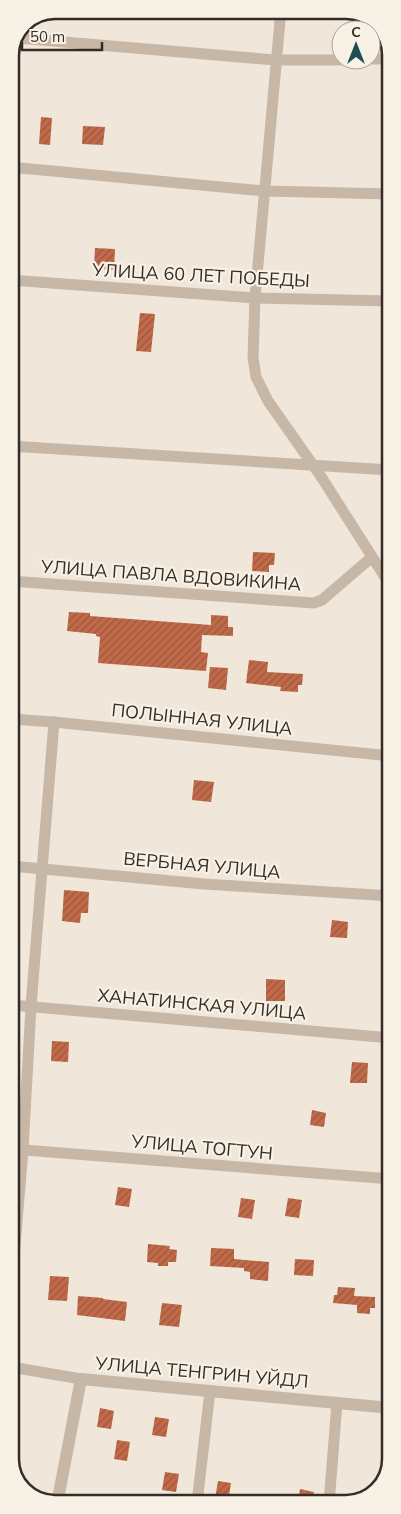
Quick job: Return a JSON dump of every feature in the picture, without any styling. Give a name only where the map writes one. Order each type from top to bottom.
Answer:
[{"type":"street","points":[[280,19],[255,298],[253,357],[256,377],[268,401],[313,465],[382,573]]},
{"type":"street","points":[[23,39],[275,60],[331,60]]},
{"type":"street","points":[[19,168],[265,191],[382,194]]},
{"type":"street","name":"УЛИЦА 60 ЛЕТ ПОБЕДЫ","points":[[19,281],[255,298],[382,301]]},
{"type":"street","points":[[19,447],[382,469]]},
{"type":"street","name":"УЛИЦА ПАВЛА ВДОВИКИНА","points":[[19,582],[314,603],[322,600],[372,558]]},
{"type":"street","name":"ПОЛЫННАЯ УЛИЦА","points":[[19,719],[382,755]]},
{"type":"street","points":[[19,1129],[43,868],[54,722]]},
{"type":"street","name":"ВЕРБНАЯ УЛИЦА","points":[[19,867],[204,884],[382,895]]},
{"type":"street","name":"ХАНАТИНСКАЯ УЛИЦА","points":[[19,1005],[382,1037]]},
{"type":"street","name":"УЛИЦА ТОГТУН","points":[[19,1150],[382,1178]]},
{"type":"street","name":"УЛИЦА ТЕНГРИН УЙДЛ","points":[[19,1368],[82,1379],[382,1407]]},
{"type":"street","points":[[59,1495],[82,1379]]},
{"type":"street","points":[[198,1495],[210,1391]]},
{"type":"street","points":[[330,1495],[337,1402]]},
{"type":"building","points":[[41,117],[52,118],[50,145],[39,144]]},
{"type":"building","points":[[83,126],[105,127],[103,145],[82,144]]},
{"type":"building","points":[[95,248],[115,249],[114,270],[94,268]]},
{"type":"building","points":[[140,313],[155,314],[151,352],[136,351]]},
{"type":"building","points":[[253,552],[275,553],[274,565],[269,565],[269,572],[252,571]]},
{"type":"building","points":[[69,612],[90,613],[90,616],[211,625],[211,615],[228,616],[228,627],[233,627],[233,636],[202,635],[201,652],[208,653],[206,671],[98,663],[100,637],[96,636],[96,634],[67,631]]},
{"type":"building","points":[[249,660],[268,662],[267,672],[303,674],[302,685],[298,685],[298,692],[280,691],[281,687],[246,683]]},
{"type":"building","points":[[210,667],[228,668],[226,690],[208,688]]},
{"type":"building","points":[[194,780],[214,782],[211,802],[192,800]]},
{"type":"building","points":[[64,890],[89,892],[88,913],[81,913],[80,923],[62,921]]},
{"type":"building","points":[[332,920],[348,922],[347,938],[330,937]]},
{"type":"building","points":[[266,979],[285,980],[285,1001],[266,1001]]},
{"type":"building","points":[[52,1041],[69,1042],[68,1062],[51,1061]]},
{"type":"building","points":[[352,1062],[368,1063],[367,1083],[350,1083]]},
{"type":"building","points":[[312,1110],[326,1113],[324,1127],[310,1125]]},
{"type":"building","points":[[118,1187],[132,1189],[129,1207],[115,1205]]},
{"type":"building","points":[[241,1198],[255,1200],[252,1219],[238,1217]]},
{"type":"building","points":[[288,1198],[302,1200],[299,1218],[285,1216]]},
{"type":"building","points":[[148,1244],[170,1246],[169,1249],[177,1250],[176,1262],[168,1262],[168,1266],[158,1266],[158,1263],[147,1262]]},
{"type":"building","points":[[211,1248],[234,1249],[234,1259],[269,1262],[268,1281],[250,1279],[250,1272],[244,1271],[244,1268],[210,1266]]},
{"type":"building","points":[[295,1259],[314,1260],[313,1276],[294,1275]]},
{"type":"building","points":[[50,1276],[69,1277],[67,1301],[48,1300]]},
{"type":"building","points":[[338,1287],[355,1288],[354,1296],[375,1297],[375,1308],[370,1308],[370,1314],[357,1313],[357,1305],[333,1303]]},
{"type":"building","points":[[78,1296],[127,1302],[125,1321],[77,1315]]},
{"type":"building","points":[[162,1303],[182,1305],[179,1327],[159,1325]]},
{"type":"building","points":[[100,1408],[114,1411],[111,1429],[97,1427]]},
{"type":"building","points":[[155,1417],[169,1419],[166,1437],[152,1435]]},
{"type":"building","points":[[117,1440],[130,1442],[127,1461],[114,1459]]},
{"type":"building","points":[[165,1472],[179,1474],[176,1492],[162,1490]]},
{"type":"building","points":[[218,1481],[231,1483],[229,1495],[216,1495]]},
{"type":"building","points":[[300,1489],[314,1492],[313,1495],[299,1495]]}]
